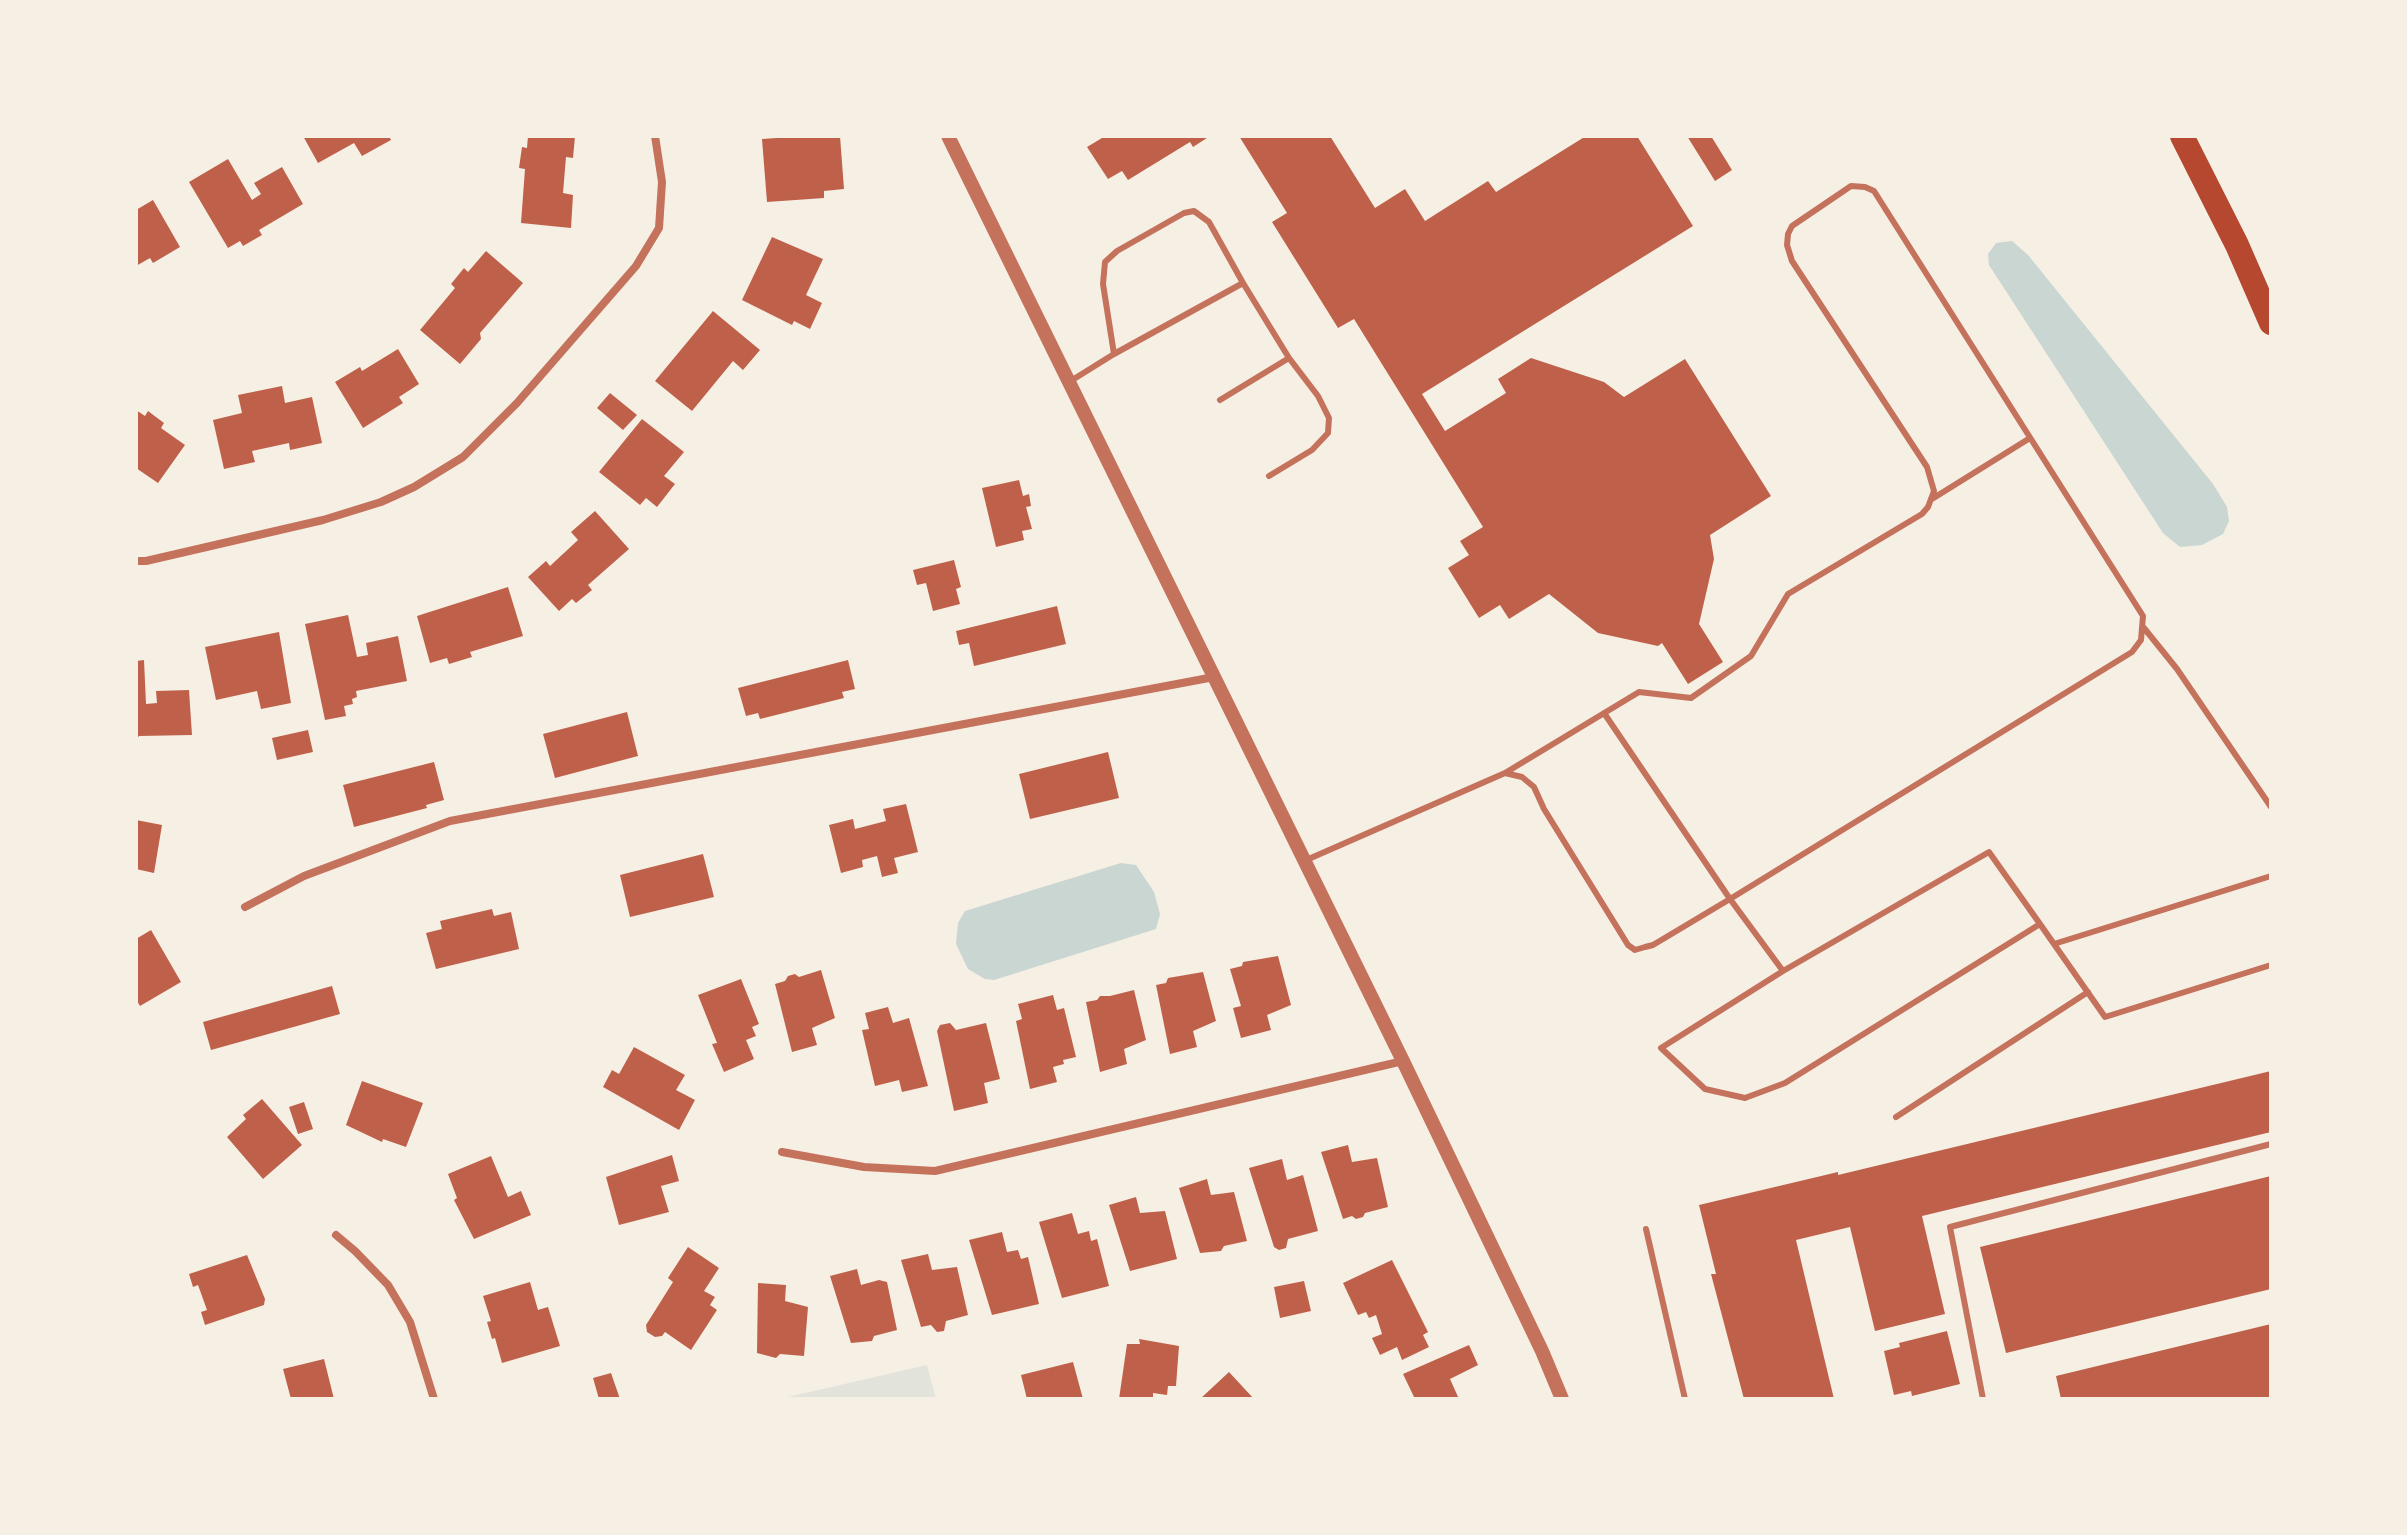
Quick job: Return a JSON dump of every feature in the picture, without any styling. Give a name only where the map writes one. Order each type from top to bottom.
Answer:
[{"type":"highway","points":[[2182,136],[2237,245],[2271,323]]},
{"type":"street","points":[[136,561],[323,520],[381,502],[414,487],[463,457],[517,403],[644,254],[659,228],[662,182],[655,136]]},
{"type":"street","points":[[948,136],[1403,1061],[1562,1399]]},
{"type":"street","points":[[245,907],[304,876],[450,821],[1214,677]]},
{"type":"street","points":[[782,1152],[864,1167],[935,1171],[1403,1061]]},
{"type":"street","points":[[336,1235],[388,1285],[410,1322],[434,1399]]},
{"type":"lane","points":[[1304,861],[1505,773],[1639,692],[1691,698],[1751,656],[1788,594],[1922,514],[1928,507],[1934,491],[1927,467],[1792,261],[1787,245],[1792,226],[1851,186],[1874,191],[2143,616],[2141,640],[2132,652],[1730,899],[1653,945],[1635,950],[1628,945],[1544,809],[1534,787],[1522,777],[1505,773]]},
{"type":"lane","points":[[1114,354],[1103,284],[1105,262],[1184,213],[1194,211],[1209,222],[1243,283],[1289,358],[1318,396],[1329,418],[1328,433],[1312,450],[1269,476]]},
{"type":"lane","points":[[1069,382],[1243,283]]},
{"type":"lane","points":[[1220,400],[1289,358]]},
{"type":"lane","points":[[1932,499],[2030,438]]},
{"type":"lane","points":[[2144,628],[2177,669],[2271,807]]},
{"type":"lane","points":[[1604,713],[1730,899],[1783,971]]},
{"type":"lane","points":[[2040,924],[1785,1083],[1745,1098],[1705,1089],[1661,1048],[1783,971],[1989,852],[2040,924],[2088,992],[2105,1017],[2271,965]]},
{"type":"lane","points":[[2054,944],[2271,876]]},
{"type":"lane","points":[[1896,1117],[2088,992]]},
{"type":"lane","points":[[1983,1399],[1950,1227],[2271,1144]]},
{"type":"lane","points":[[1646,1229],[1685,1399]]},
{"type":"shaded area","points":[[2012,241],[2028,255],[2213,484],[2227,507],[2229,521],[2223,534],[2202,545],[2180,547],[2163,533],[1989,265],[1988,254],[1996,243]]},
{"type":"shaded area","points":[[1121,863],[1136,865],[1154,892],[1160,914],[1156,929],[994,980],[985,979],[968,969],[956,944],[958,923],[965,911]]},
{"type":"shaded area","points":[[927,1365],[936,1399],[779,1399]]},
{"type":"building","points":[[303,136],[389,136],[391,140],[362,156],[354,143],[318,163]]},
{"type":"building","points":[[528,136],[575,136],[573,158],[566,157],[563,193],[573,195],[571,228],[521,223],[525,169],[519,168],[522,147],[527,148]]},
{"type":"building","points":[[840,136],[844,189],[824,191],[824,198],[767,202],[762,139]]},
{"type":"building","points":[[1101,136],[1210,136],[1193,147],[1190,142],[1128,180],[1122,171],[1108,179],[1087,147]]},
{"type":"building","points":[[1239,136],[1330,136],[1375,208],[1405,189],[1425,221],[1488,181],[1496,192],[1586,136],[1637,136],[1693,226],[1422,394],[1445,431],[1506,393],[1498,379],[1531,358],[1604,382],[1624,397],[1685,359],[1771,496],[1710,535],[1714,559],[1699,624],[1723,662],[1688,684],[1662,643],[1658,646],[1598,633],[1549,594],[1509,619],[1500,605],[1479,618],[1448,568],[1469,555],[1460,541],[1483,527],[1354,319],[1338,328],[1272,222],[1287,213]]},
{"type":"building","points":[[1687,136],[1711,136],[1732,170],[1715,181]]},
{"type":"building","points":[[228,159],[252,200],[261,194],[254,183],[282,167],[303,204],[259,230],[262,235],[243,246],[240,241],[228,248],[189,182]]},
{"type":"building","points":[[153,200],[180,247],[153,263],[150,258],[136,266],[136,210]]},
{"type":"building","points":[[772,237],[823,259],[806,295],[822,303],[810,329],[794,321],[792,325],[742,300]]},
{"type":"building","points":[[486,251],[523,283],[480,333],[481,339],[460,364],[420,330],[455,288],[451,284],[464,268],[468,272]]},
{"type":"building","points":[[713,311],[760,350],[743,370],[733,361],[692,411],[655,381]]},
{"type":"building","points":[[398,349],[419,384],[399,397],[403,403],[363,428],[335,382],[360,367],[362,371]]},
{"type":"building","points":[[282,386],[285,403],[312,397],[322,443],[290,450],[289,443],[252,451],[255,462],[224,469],[213,420],[242,413],[238,395]]},
{"type":"building","points":[[610,393],[637,415],[623,430],[597,408]]},
{"type":"building","points":[[136,410],[145,416],[148,411],[164,423],[161,428],[185,445],[158,483],[136,468]]},
{"type":"building","points":[[642,419],[684,452],[664,476],[675,484],[657,507],[646,498],[640,505],[599,472]]},
{"type":"building","points":[[1019,480],[1023,496],[1029,494],[1031,506],[1026,507],[1032,529],[1022,531],[1024,540],[996,547],[982,488]]},
{"type":"building","points":[[595,511],[629,549],[588,585],[592,590],[576,603],[572,599],[559,611],[528,577],[546,561],[550,566],[578,540],[571,532]]},
{"type":"building","points":[[954,560],[961,587],[956,589],[960,604],[933,611],[926,583],[917,585],[913,570]]},
{"type":"building","points":[[508,587],[523,636],[470,652],[472,657],[449,664],[447,658],[430,663],[417,616]]},
{"type":"building","points":[[1057,606],[1066,644],[974,666],[969,643],[959,645],[956,631]]},
{"type":"building","points":[[348,615],[357,657],[368,655],[366,643],[398,636],[407,681],[356,691],[353,704],[344,706],[346,716],[325,720],[305,624]]},
{"type":"building","points":[[279,632],[291,703],[261,709],[257,691],[216,700],[205,647]]},
{"type":"building","points":[[144,660],[146,704],[157,703],[156,691],[189,690],[192,735],[139,736],[136,740],[136,661]]},
{"type":"building","points":[[848,660],[855,689],[842,692],[844,698],[760,719],[758,713],[746,716],[738,688]]},
{"type":"building","points":[[627,712],[638,756],[555,778],[543,734]]},
{"type":"building","points":[[308,730],[313,752],[277,760],[272,738]]},
{"type":"building","points":[[1108,752],[1119,798],[1030,819],[1019,774]]},
{"type":"building","points":[[434,762],[444,800],[426,805],[427,808],[354,827],[343,785]]},
{"type":"building","points":[[906,804],[918,852],[894,858],[898,873],[882,877],[877,856],[862,860],[863,867],[841,873],[829,825],[853,819],[855,829],[886,821],[883,809]]},
{"type":"building","points":[[136,820],[162,825],[154,873],[136,869]]},
{"type":"building","points":[[703,854],[714,897],[630,917],[620,875]]},
{"type":"building","points":[[492,909],[494,916],[511,912],[519,949],[436,969],[426,933],[442,929],[440,921]]},
{"type":"building","points":[[151,930],[181,982],[140,1006],[136,999],[136,939]]},
{"type":"building","points":[[1278,956],[1291,1005],[1267,1015],[1271,1030],[1241,1038],[1233,1008],[1241,1006],[1230,969],[1242,966],[1243,962]]},
{"type":"building","points":[[821,970],[835,1018],[812,1028],[817,1045],[792,1052],[775,984],[785,981],[788,976],[795,974],[799,977]]},
{"type":"building","points":[[1203,972],[1216,1021],[1193,1031],[1197,1047],[1170,1054],[1156,985],[1166,983],[1168,978]]},
{"type":"building","points":[[741,979],[759,1024],[752,1027],[756,1036],[746,1040],[754,1059],[724,1072],[712,1044],[717,1043],[698,995]]},
{"type":"building","points":[[332,986],[340,1014],[211,1050],[203,1022]]},
{"type":"building","points":[[1134,990],[1146,1040],[1124,1049],[1127,1064],[1100,1072],[1086,1002],[1097,1000],[1100,996]]},
{"type":"building","points":[[1053,995],[1057,1010],[1064,1008],[1076,1057],[1063,1060],[1064,1064],[1053,1067],[1057,1082],[1030,1089],[1016,1021],[1022,1019],[1018,1004]]},
{"type":"building","points":[[888,1007],[893,1023],[909,1018],[928,1086],[902,1092],[899,1080],[875,1086],[862,1030],[869,1029],[865,1013]]},
{"type":"building","points":[[950,1023],[956,1030],[986,1023],[1000,1079],[984,1083],[988,1103],[954,1111],[937,1031],[940,1025]]},
{"type":"building","points":[[634,1047],[685,1075],[676,1090],[695,1100],[679,1130],[603,1087],[612,1070],[619,1074]]},
{"type":"building","points":[[2271,1071],[2271,1132],[1922,1216],[1945,1314],[1875,1331],[1850,1227],[1796,1240],[1834,1399],[1744,1399],[1711,1274],[1716,1274],[1699,1205],[1838,1172],[1838,1175]]},
{"type":"building","points":[[362,1081],[423,1103],[406,1147],[383,1139],[382,1142],[346,1125]]},
{"type":"building","points":[[262,1099],[302,1145],[263,1179],[227,1137],[246,1119],[243,1115]]},
{"type":"building","points":[[304,1102],[313,1129],[298,1134],[289,1107]]},
{"type":"building","points":[[1348,1145],[1352,1162],[1377,1158],[1388,1207],[1365,1213],[1356,1219],[1352,1216],[1343,1219],[1321,1152]]},
{"type":"building","points":[[672,1155],[679,1181],[661,1186],[669,1212],[619,1225],[606,1177]]},
{"type":"building","points":[[491,1156],[508,1197],[521,1191],[531,1215],[474,1239],[454,1200],[457,1198],[448,1174]]},
{"type":"building","points":[[1282,1159],[1287,1180],[1303,1175],[1318,1231],[1288,1239],[1286,1248],[1279,1250],[1274,1247],[1249,1168]]},
{"type":"building","points":[[2271,1176],[2271,1289],[2006,1353],[1980,1247]]},
{"type":"building","points":[[1207,1179],[1211,1195],[1234,1192],[1247,1241],[1224,1246],[1221,1251],[1200,1253],[1179,1188]]},
{"type":"building","points":[[1136,1197],[1140,1213],[1165,1211],[1177,1259],[1130,1271],[1109,1205]]},
{"type":"building","points":[[1072,1213],[1078,1234],[1089,1231],[1091,1241],[1097,1239],[1109,1286],[1062,1298],[1039,1222]]},
{"type":"building","points":[[1002,1232],[1007,1252],[1018,1250],[1021,1259],[1028,1257],[1039,1304],[992,1315],[969,1240]]},
{"type":"building","points":[[688,1247],[719,1268],[704,1291],[715,1297],[710,1305],[717,1310],[691,1350],[665,1332],[655,1337],[647,1332],[646,1325],[673,1282],[668,1278]]},
{"type":"building","points":[[928,1254],[932,1270],[957,1267],[968,1315],[946,1321],[944,1331],[937,1332],[931,1325],[921,1327],[901,1260]]},
{"type":"building","points":[[247,1255],[265,1299],[264,1305],[205,1325],[201,1312],[207,1310],[198,1285],[193,1287],[189,1274]]},
{"type":"building","points":[[1392,1260],[1428,1332],[1423,1335],[1429,1347],[1402,1360],[1397,1347],[1380,1355],[1372,1338],[1382,1334],[1376,1315],[1369,1318],[1366,1312],[1358,1315],[1343,1283]]},
{"type":"building","points":[[857,1269],[861,1285],[879,1280],[887,1282],[897,1330],[874,1336],[872,1341],[851,1343],[830,1276]]},
{"type":"building","points":[[1304,1281],[1311,1311],[1280,1318],[1274,1287]]},
{"type":"building","points":[[530,1282],[538,1310],[548,1307],[560,1346],[502,1363],[487,1322],[491,1321],[483,1296]]},
{"type":"building","points":[[758,1283],[786,1285],[785,1301],[808,1307],[804,1356],[780,1354],[776,1358],[757,1353]]},
{"type":"building","points":[[2271,1324],[2271,1399],[2061,1399],[2056,1376]]},
{"type":"building","points":[[1947,1331],[1960,1384],[1912,1396],[1911,1391],[1894,1395],[1884,1351],[1900,1347],[1899,1343]]},
{"type":"building","points":[[1139,1339],[1179,1346],[1176,1386],[1168,1386],[1167,1395],[1153,1393],[1153,1399],[1119,1399],[1127,1344],[1140,1344]]},
{"type":"building","points":[[1469,1345],[1478,1365],[1450,1379],[1459,1399],[1415,1399],[1403,1374]]},
{"type":"building","points":[[324,1359],[334,1399],[291,1399],[283,1369]]},
{"type":"building","points":[[1073,1362],[1083,1399],[1027,1399],[1021,1375]]},
{"type":"building","points":[[1229,1372],[1254,1399],[1200,1399]]},
{"type":"building","points":[[611,1373],[620,1399],[599,1399],[593,1378]]}]
